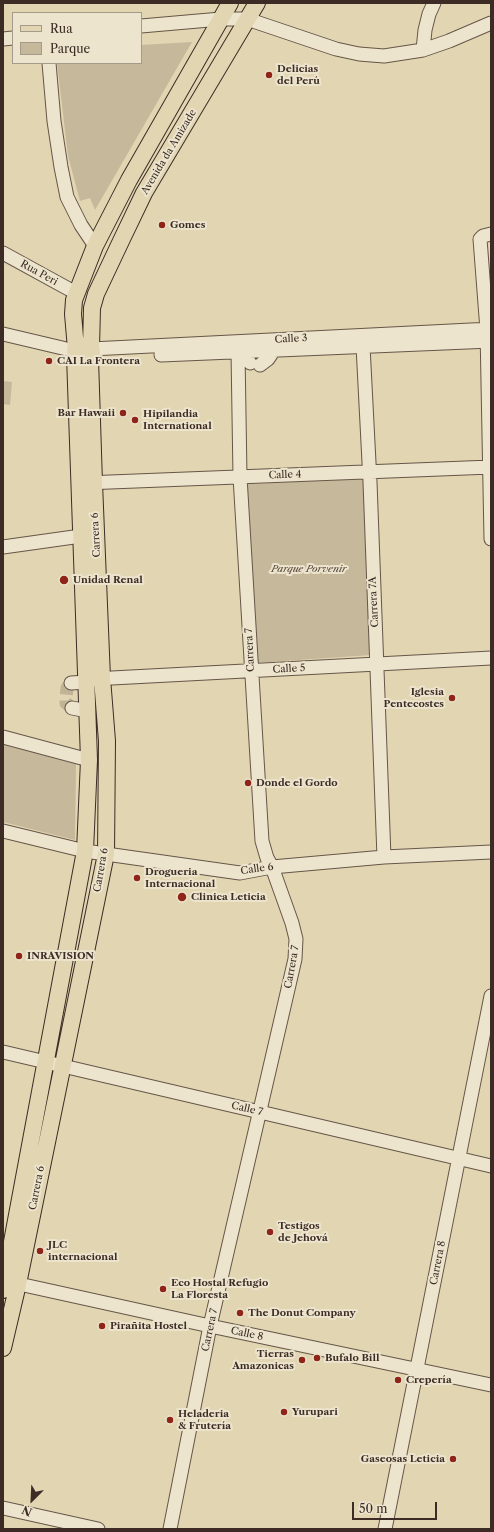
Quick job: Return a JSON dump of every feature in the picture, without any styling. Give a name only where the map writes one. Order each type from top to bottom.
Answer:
[{"type":"main road","name":"Avenida da Amizade","points":[[75,297],[95,246],[128,180],[174,103],[230,3]]},
{"type":"main road","name":"Avenida da Amizade","points":[[92,308],[101,282],[144,193],[257,3]]},
{"type":"main road","points":[[174,103],[192,112]]},
{"type":"main road","name":"Carrera 6","points":[[75,297],[74,314],[84,353]]},
{"type":"main road","name":"Carrera 6","points":[[3,1348],[7,1284],[84,851],[89,760],[88,712],[92,680],[84,353],[92,308]]},
{"type":"main road","name":"Carrera 6","points":[[7,1284],[62,1065],[106,854],[107,741],[92,680],[81,536],[87,483]]},
{"type":"street","points":[[423,50],[425,30],[429,14],[434,3]]},
{"type":"street","points":[[142,26],[221,18],[247,19],[336,49],[359,54],[394,55],[423,50],[449,41],[491,23]]},
{"type":"street","points":[[49,64],[54,121],[67,197],[81,226],[95,246]]},
{"type":"street","points":[[485,237],[489,335],[491,539]]},
{"type":"street","name":"Rua Peri","points":[[3,252],[75,297]]},
{"type":"street","name":"Calle 3","points":[[3,334],[84,353],[240,352],[363,346],[489,335]]},
{"type":"street","name":"Calle 3","points":[[84,353],[489,335]]},
{"type":"street","name":"Carrera 7A","points":[[363,346],[370,472],[384,857]]},
{"type":"street","points":[[240,352],[255,364],[268,359],[274,350]]},
{"type":"street","name":"Carrera 7","points":[[170,1529],[210,1326],[295,959],[296,939],[262,841],[240,477],[240,352]]},
{"type":"street","name":"Calle 4","points":[[87,483],[490,467]]},
{"type":"street","points":[[3,547],[81,536]]},
{"type":"street","name":"Calle 5","points":[[71,683],[92,680],[491,658]]},
{"type":"street","points":[[72,708],[88,712]]},
{"type":"street","points":[[3,737],[89,760]]},
{"type":"street","name":"Calle 6","points":[[3,831],[84,851],[240,873],[272,867],[384,857],[491,852]]},
{"type":"street","name":"Carrera 8","points":[[385,1529],[491,996]]},
{"type":"street","name":"Calle 7","points":[[3,1052],[491,1166]]},
{"type":"street","name":"Calle 8","points":[[7,1284],[491,1385]]},
{"type":"street","points":[[3,1508],[98,1529]]},
{"type":"green space","points":[[192,42],[95,210],[90,198],[80,201],[68,156],[57,64],[142,64],[142,45]]},
{"type":"green space","points":[[3,381],[12,382],[10,405],[3,404]]},
{"type":"green space","name":"Parque Porvenir","points":[[363,479],[371,655],[255,663],[247,484]]},
{"type":"green space","points":[[3,744],[76,764],[75,840],[3,822]]},
{"type":"tunnel","points":[[71,683],[67,688],[66,703],[72,708]]},
{"type":"place","name":"Delicias del Perú","points":[[269,75]]},
{"type":"place","name":"Gomes","points":[[162,225]]},
{"type":"place","name":"CAI La Frontera","points":[[49,361]]},
{"type":"place","name":"Bar Hawaii","points":[[123,413]]},
{"type":"place","name":"Hipilandia International","points":[[135,420]]},
{"type":"place","name":"Unidad Renal","points":[[64,580]]},
{"type":"place","name":"Iglesia Pentecostes","points":[[452,698]]},
{"type":"place","name":"Donde el Gordo","points":[[248,783]]},
{"type":"place","name":"Drogueria Internacional","points":[[137,878]]},
{"type":"place","name":"Clinica Leticia","points":[[182,897]]},
{"type":"place","name":"INRAVISION","points":[[19,956]]},
{"type":"place","name":"Testigos de Jehová","points":[[270,1232]]},
{"type":"place","name":"JLC internacional","points":[[40,1251]]},
{"type":"place","name":"Eco Hostal Refugio La Floresta","points":[[163,1289]]},
{"type":"place","name":"The Donut Company","points":[[240,1313]]},
{"type":"place","name":"Pirañita Hostel","points":[[102,1326]]},
{"type":"place","name":"Bufalo Bill","points":[[317,1358]]},
{"type":"place","name":"Tierras Amazonicas","points":[[302,1360]]},
{"type":"place","name":"Crepería","points":[[398,1380]]},
{"type":"place","name":"Yurupari","points":[[284,1412]]},
{"type":"place","name":"Heladeria & Frutería","points":[[170,1420]]},
{"type":"place","name":"Gaseosas Leticia","points":[[453,1459]]}]
